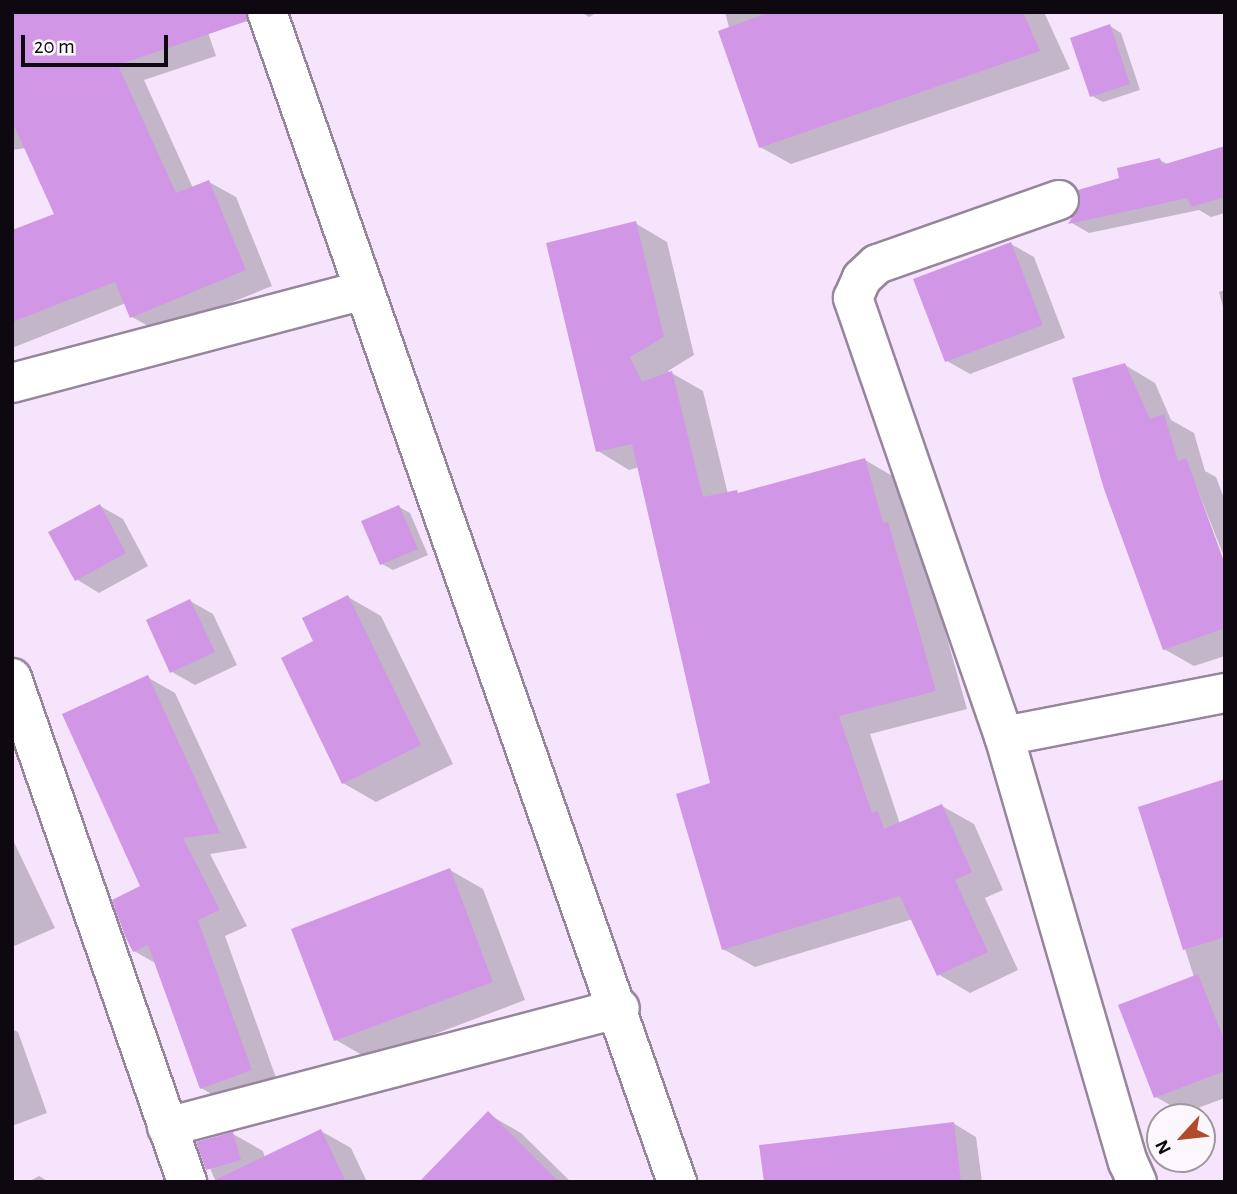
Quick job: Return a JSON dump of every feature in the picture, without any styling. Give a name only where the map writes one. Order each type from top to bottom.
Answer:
[{"type":"street","points":[[267,12],[363,290],[620,1008],[677,1182]]},
{"type":"street","points":[[1059,200],[877,264],[862,278],[853,298],[1004,736],[1128,1162],[1137,1182]]},
{"type":"street","points":[[12,383],[363,290]]},
{"type":"street","points":[[12,678],[187,1182]]},
{"type":"street","points":[[1004,736],[1225,693]]},
{"type":"street","points":[[167,1127],[620,1008]]},
{"type":"building","points":[[12,12],[246,12],[247,21],[118,65],[176,193],[209,180],[246,270],[130,318],[115,282],[12,322],[12,230],[54,214],[12,121]]},
{"type":"building","points":[[771,12],[1023,12],[1040,51],[759,148],[718,31]]},
{"type":"building","points":[[1110,24],[1130,84],[1090,97],[1070,38]]},
{"type":"building","points":[[1225,146],[1225,197],[1191,207],[1188,198],[1068,224],[1080,205],[1078,190],[1119,178],[1117,168],[1160,158],[1162,165]]},
{"type":"building","points":[[636,221],[664,337],[630,357],[642,382],[672,371],[703,497],[737,490],[738,493],[865,458],[883,523],[888,522],[936,691],[839,716],[872,813],[878,811],[884,829],[942,804],[972,872],[955,880],[988,952],[937,976],[900,896],[722,950],[676,794],[710,783],[632,444],[596,452],[546,243]]},
{"type":"building","points":[[1011,242],[1043,325],[945,362],[913,279]]},
{"type":"building","points":[[1125,363],[1150,419],[1164,414],[1178,461],[1186,458],[1225,564],[1225,628],[1163,650],[1104,489],[1072,378]]},
{"type":"building","points":[[100,504],[126,553],[75,581],[48,532]]},
{"type":"building","points":[[399,505],[418,549],[380,565],[361,521]]},
{"type":"building","points":[[348,595],[421,745],[342,784],[281,658],[313,641],[302,618]]},
{"type":"building","points":[[190,599],[215,652],[170,673],[146,620]]},
{"type":"building","points":[[148,675],[220,833],[183,838],[220,910],[198,920],[252,1070],[200,1089],[148,945],[133,952],[125,936],[112,900],[140,886],[62,714]]},
{"type":"building","points":[[1225,779],[1225,937],[1183,950],[1138,807]]},
{"type":"building","points":[[450,868],[493,982],[334,1041],[291,929]]},
{"type":"building","points":[[1198,974],[1225,1042],[1225,1071],[1154,1098],[1118,1005]]},
{"type":"building","points":[[488,1111],[559,1182],[419,1182]]},
{"type":"building","points":[[954,1122],[961,1182],[764,1182],[759,1145]]},
{"type":"building","points":[[321,1129],[346,1182],[211,1182]]},
{"type":"building","points":[[233,1132],[241,1160],[206,1170],[196,1142]]}]
